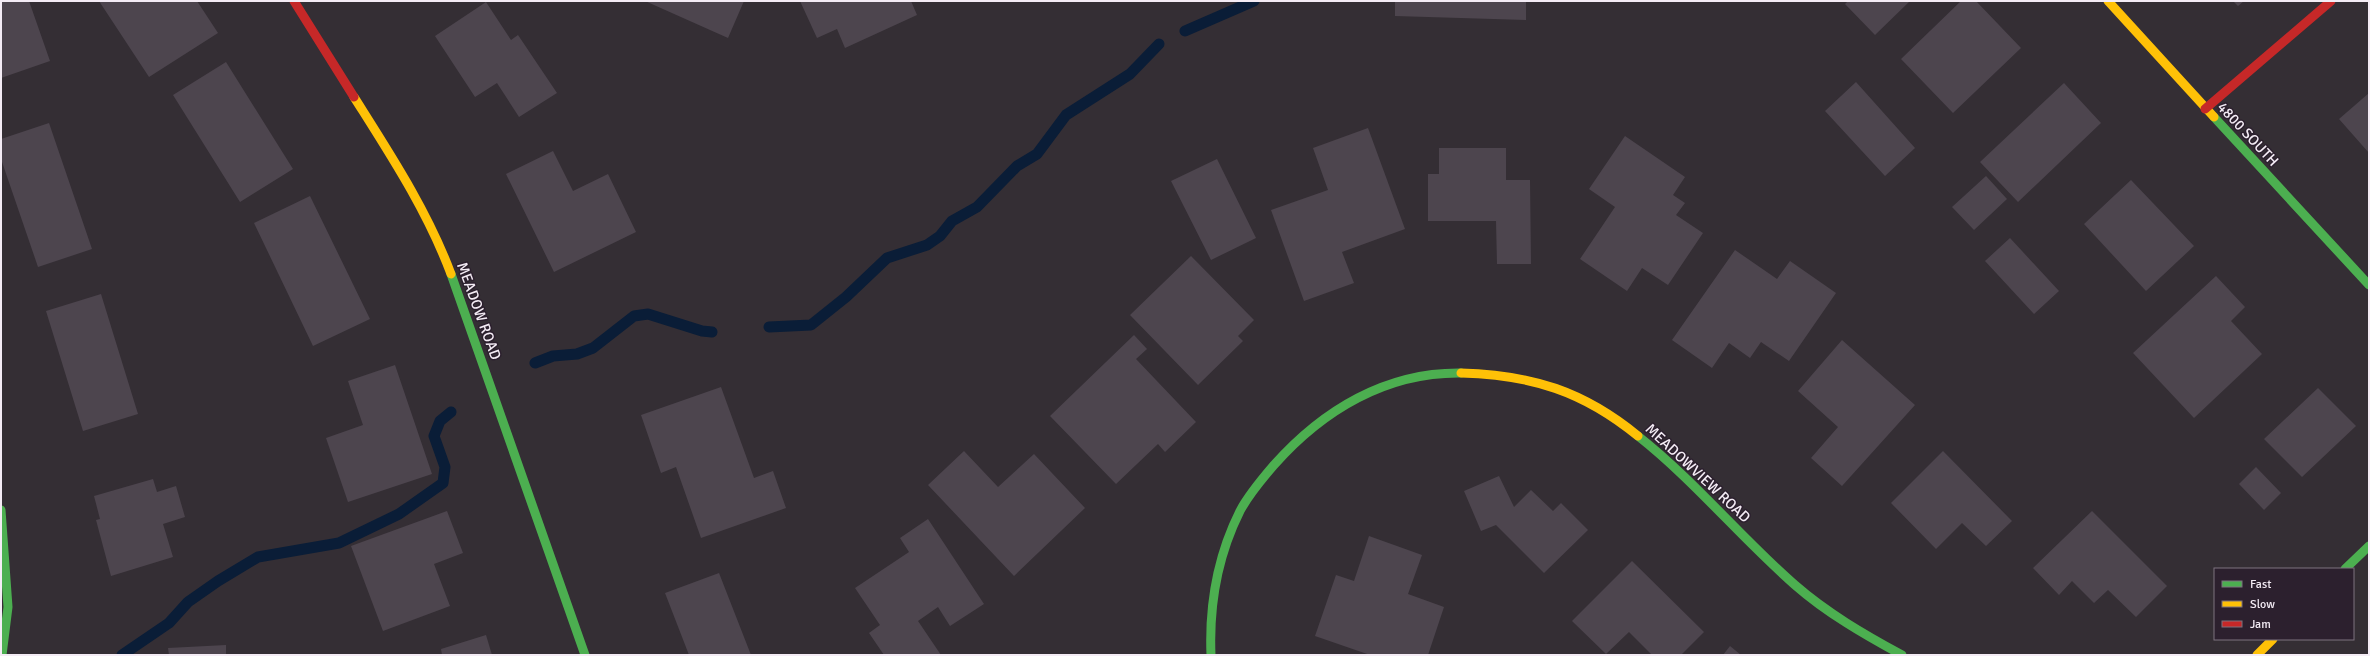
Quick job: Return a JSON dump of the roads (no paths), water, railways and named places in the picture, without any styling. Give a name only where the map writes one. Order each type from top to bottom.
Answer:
[{"type":"street","name":"MEADOW ROAD","points":[[294,1],[411,188],[440,246],[465,312],[585,655]]},
{"type":"street","name":"4800 SOUTH","points":[[2108,1],[2205,109],[2369,285]]},
{"type":"street","points":[[2205,109],[2331,1]]},
{"type":"street","name":"MEADOWVIEW ROAD","points":[[1211,655],[1214,594],[1224,553],[1242,508],[1282,454],[1322,418],[1369,390],[1421,375],[1472,371],[1513,375],[1563,389],[1609,413],[1650,443],[1800,590],[1863,635],[1902,655]]},
{"type":"street","points":[[1,510],[5,544],[8,607],[2,655]]},
{"type":"street","points":[[2346,568],[2369,546]]},
{"type":"street","points":[[2257,655],[2272,640]]},
{"type":"waterway","points":[[1185,31],[1254,1]]},
{"type":"waterway","points":[[769,327],[811,325],[846,297],[887,258],[927,245],[940,236],[952,221],[977,207],[1017,166],[1037,154],[1066,115],[1130,74],[1159,44]]},
{"type":"waterway","points":[[535,363],[553,356],[577,354],[593,348],[634,316],[648,314],[702,331],[712,332]]},
{"type":"waterway","points":[[122,655],[169,623],[188,602],[218,581],[258,557],[339,543],[399,514],[443,483],[445,467],[434,436],[440,421],[451,412]]}]
